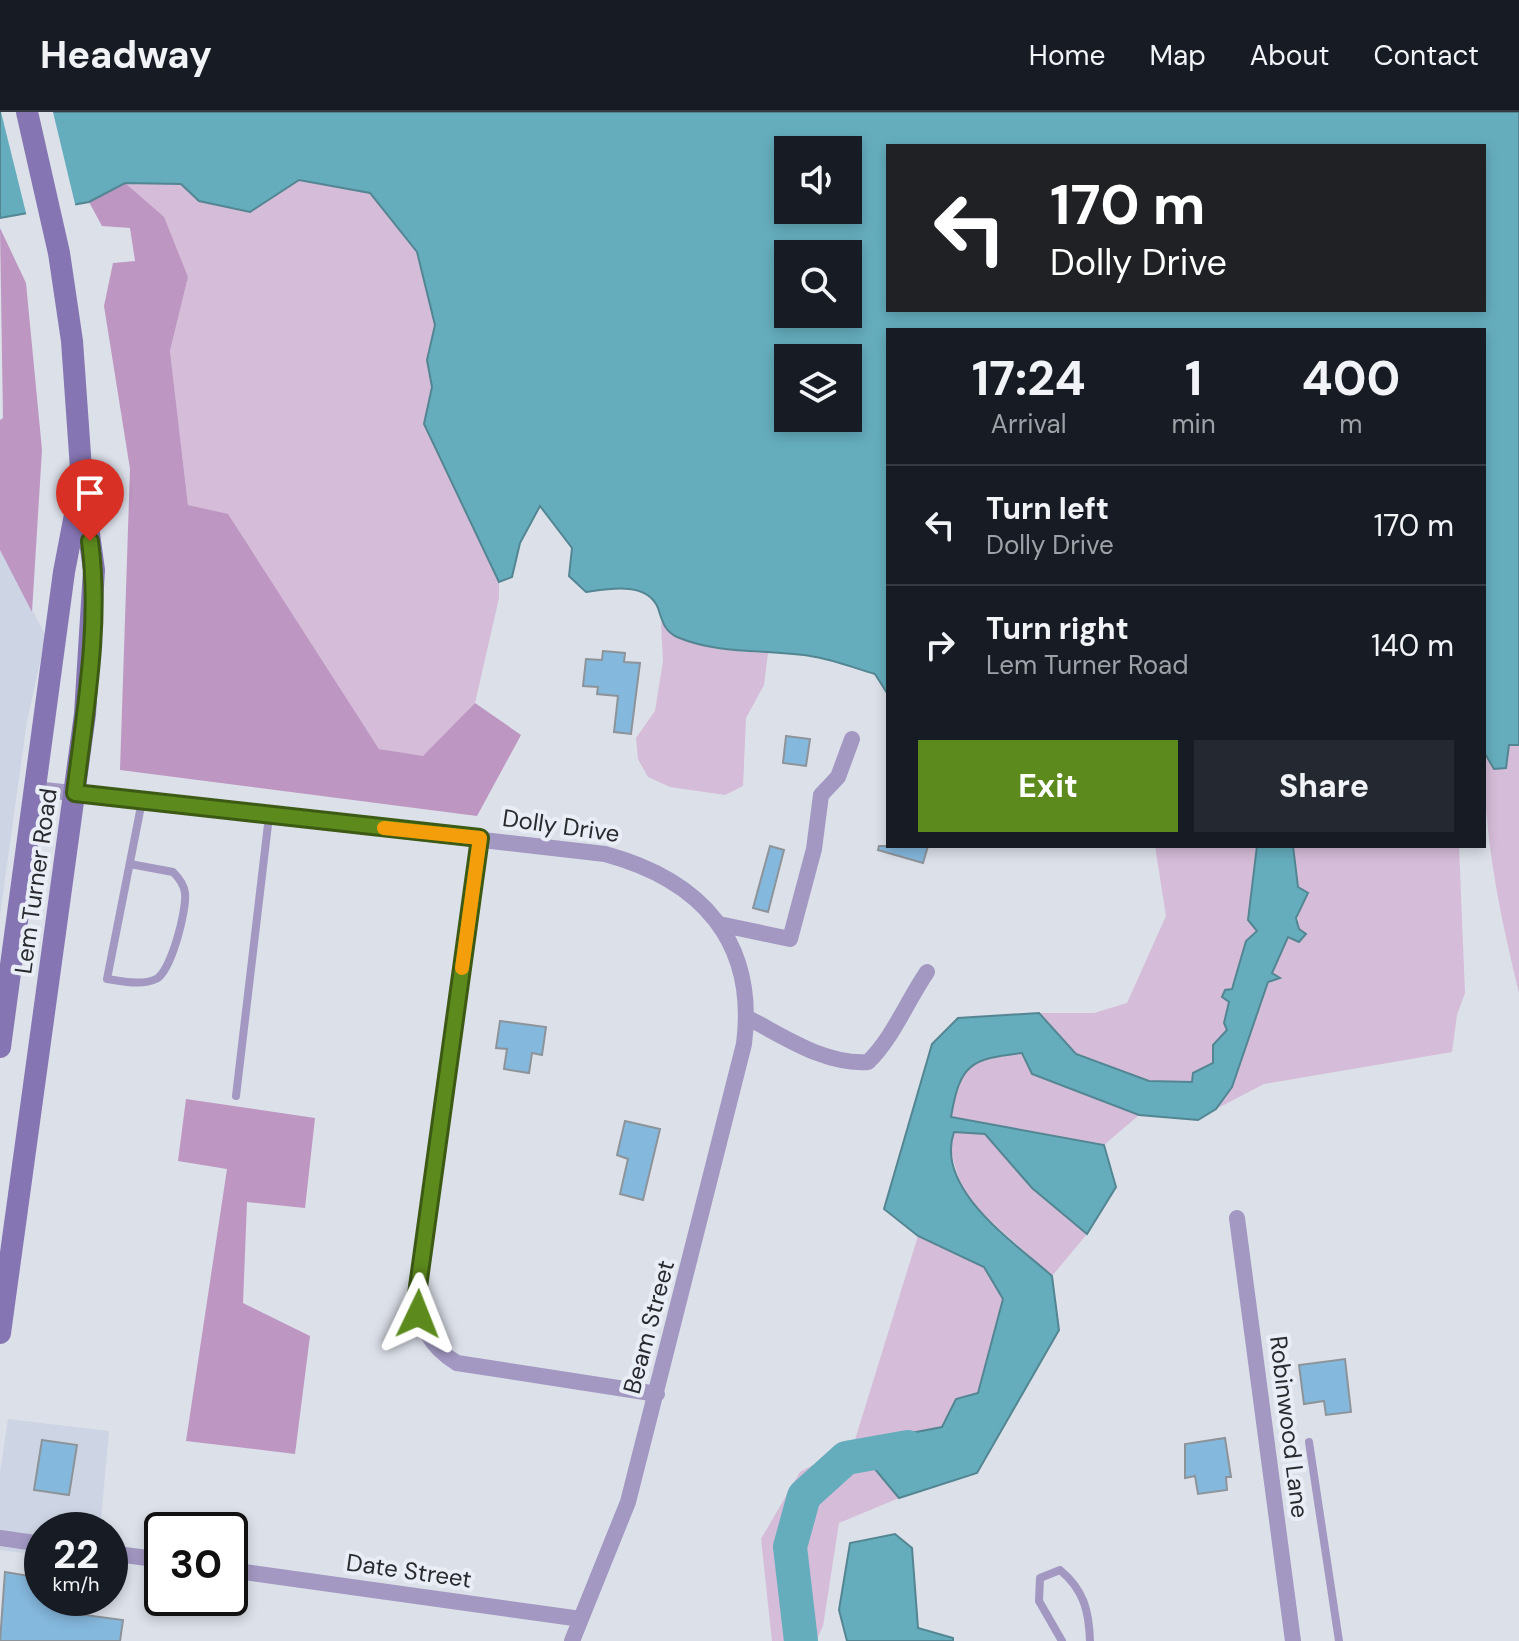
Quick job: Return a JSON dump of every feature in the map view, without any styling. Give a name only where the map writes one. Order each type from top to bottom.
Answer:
[{"type":"main road","name":"Lem Turner Road","points":[[0,1333],[75,793],[90,657],[94,570],[82,483],[72,341],[59,253],[27,112]]},
{"type":"main road","name":"Lem Turner Road","points":[[0,1047],[5,977],[36,789],[64,572],[82,483]]},
{"type":"main road","points":[[5,977],[48,986]]},
{"type":"street","points":[[719,924],[790,939],[814,849],[821,795],[838,777],[852,739]]},
{"type":"street","name":"Dolly Drive","points":[[36,789],[480,838],[605,854],[645,865],[680,885],[719,924],[739,964],[748,1018]]},
{"type":"street","points":[[480,838],[417,1294],[418,1314],[439,1353],[457,1363],[657,1394]]},
{"type":"street","points":[[748,1018],[814,1052],[849,1064],[868,1062],[882,1049],[901,1009],[927,972]]},
{"type":"street","name":"Beam Street","points":[[572,1641],[628,1502],[711,1183],[748,1018]]},
{"type":"street","name":"Robinwood Lane","points":[[1237,1218],[1293,1641]]},
{"type":"street","points":[[0,1538],[24,1541]]},
{"type":"street","name":"Date Street","points":[[248,1573],[581,1619]]},
{"type":"lane","points":[[130,864],[173,872],[182,883],[185,895],[166,972],[155,980],[132,983],[107,979],[142,801]]},
{"type":"lane","points":[[236,1096],[269,815]]},
{"type":"lane","points":[[1309,1442],[1339,1641]]},
{"type":"lane","points":[[1062,1641],[1039,1601],[1040,1578],[1060,1570],[1074,1581],[1087,1603],[1090,1641]]},
{"type":"shaded area","points":[[299,180],[370,193],[416,252],[435,325],[427,360],[432,387],[424,424],[499,582],[499,598],[475,703],[423,757],[379,749],[228,515],[188,505],[170,351],[188,277],[125,183],[181,184],[199,201],[250,212]]},
{"type":"shaded area","points":[[125,183],[164,217],[188,277],[170,351],[188,505],[228,514],[379,749],[423,756],[475,703],[521,735],[477,816],[120,770],[130,469],[104,306],[113,263],[135,261],[130,228],[102,226],[89,202]]},
{"type":"shaded area","points":[[0,228],[26,283],[42,450],[32,612],[0,550],[0,420],[3,418]]},
{"type":"shaded area","points":[[0,550],[46,636],[27,721],[0,915]]},
{"type":"shaded area","points":[[661,622],[697,644],[725,650],[768,653],[764,685],[746,718],[743,786],[725,795],[670,787],[648,777],[638,759],[636,738],[655,711],[663,661]]},
{"type":"shaded area","points":[[1509,745],[1519,745],[1519,993],[1494,874],[1487,815],[1486,755],[1494,769],[1505,768]]},
{"type":"shaded area","points":[[1155,848],[1257,848],[1248,920],[1257,931],[1250,938],[1234,982],[1222,997],[1229,1001],[1224,1023],[1227,1030],[1213,1063],[1193,1073],[1193,1082],[1149,1082],[1076,1054],[1039,1013],[1094,1013],[1127,1003],[1166,916]]},
{"type":"shaded area","points":[[1293,848],[1459,848],[1465,993],[1457,1015],[1452,1052],[1264,1084],[1216,1109],[1232,1087],[1268,982],[1279,977],[1272,974],[1288,937],[1299,929]]},
{"type":"shaded area","points":[[1022,1053],[1032,1074],[1139,1115],[1104,1145],[951,1117],[959,1085],[970,1067],[989,1058]]},
{"type":"shaded area","points":[[186,1099],[315,1118],[305,1208],[247,1202],[243,1303],[310,1336],[295,1454],[186,1441],[227,1169],[178,1161]]},
{"type":"shaded area","points":[[954,1132],[985,1134],[1032,1188],[1087,1234],[1052,1276],[964,1197],[949,1145]]},
{"type":"shaded area","points":[[918,1236],[984,1267],[1003,1299],[979,1393],[956,1399],[943,1427],[855,1444],[899,1498],[839,1523],[823,1626],[816,1641],[772,1641],[761,1539],[800,1472],[854,1443]]},
{"type":"shaded area","points":[[8,1419],[109,1431],[102,1512],[24,1512],[24,1553],[0,1550],[0,1473]]},
{"type":"water","points":[[0,112],[1519,112],[1519,745],[1509,745],[1506,768],[1494,769],[1486,755],[1486,328],[886,328],[886,691],[875,674],[835,661],[710,647],[677,637],[664,625],[653,599],[636,590],[586,592],[569,576],[572,548],[540,506],[520,543],[512,577],[499,582],[424,424],[432,387],[427,360],[435,325],[417,252],[370,193],[299,180],[250,212],[199,201],[181,184],[125,183],[89,202],[0,218]]},
{"type":"water","points":[[1257,848],[1293,848],[1298,887],[1308,893],[1296,918],[1299,929],[1306,934],[1299,942],[1288,937],[1272,973],[1280,978],[1268,982],[1232,1087],[1216,1109],[1198,1120],[1139,1115],[1032,1074],[1022,1053],[979,1062],[964,1075],[951,1117],[1104,1145],[1116,1187],[1087,1234],[1032,1188],[985,1134],[954,1132],[951,1153],[956,1174],[966,1194],[999,1231],[1052,1276],[1059,1330],[977,1473],[899,1498],[854,1444],[942,1427],[956,1399],[978,1393],[1003,1299],[984,1267],[918,1236],[884,1209],[932,1044],[958,1018],[1039,1013],[1076,1054],[1149,1081],[1192,1082],[1193,1073],[1213,1063],[1213,1045],[1227,1030],[1224,1023],[1229,1002],[1222,997],[1225,990],[1232,989],[1246,941],[1257,931],[1248,920]]},
{"type":"water","points":[[895,1534],[912,1548],[918,1628],[953,1638],[953,1641],[847,1641],[839,1610],[850,1543]]},
{"type":"pier","points":[[1,112],[53,112],[76,208],[27,217]]},
{"type":"building","points":[[603,651],[625,653],[624,662],[640,663],[631,734],[614,732],[618,696],[597,694],[598,687],[583,686],[586,659],[602,660]]},
{"type":"building","points":[[786,736],[810,739],[806,766],[783,763]]},
{"type":"building","points":[[770,846],[784,850],[768,912],[753,908]]},
{"type":"building","points":[[879,846],[927,848],[923,863],[878,850]]},
{"type":"building","points":[[500,1021],[546,1027],[542,1055],[532,1053],[529,1073],[504,1069],[507,1049],[496,1048]]},
{"type":"building","points":[[625,1121],[660,1129],[643,1200],[620,1194],[628,1159],[617,1155]]},
{"type":"building","points":[[1345,1359],[1351,1412],[1326,1415],[1324,1401],[1304,1404],[1299,1365]]},
{"type":"building","points":[[1225,1438],[1231,1477],[1226,1477],[1227,1490],[1198,1494],[1195,1476],[1185,1478],[1185,1444]]},
{"type":"building","points":[[42,1440],[77,1445],[69,1495],[34,1490]]},
{"type":"building","points":[[5,1572],[24,1575],[24,1616],[93,1616],[123,1620],[120,1641],[0,1641]]},
{"type":"waterway","points":[[801,1641],[790,1547],[804,1496],[846,1458],[908,1447]]},
{"type":"slow traffic","points":[[384,828],[480,838],[462,968]]},
{"type":"route","points":[[90,541],[94,570],[91,643],[75,793],[480,838],[417,1294],[418,1314]]}]
